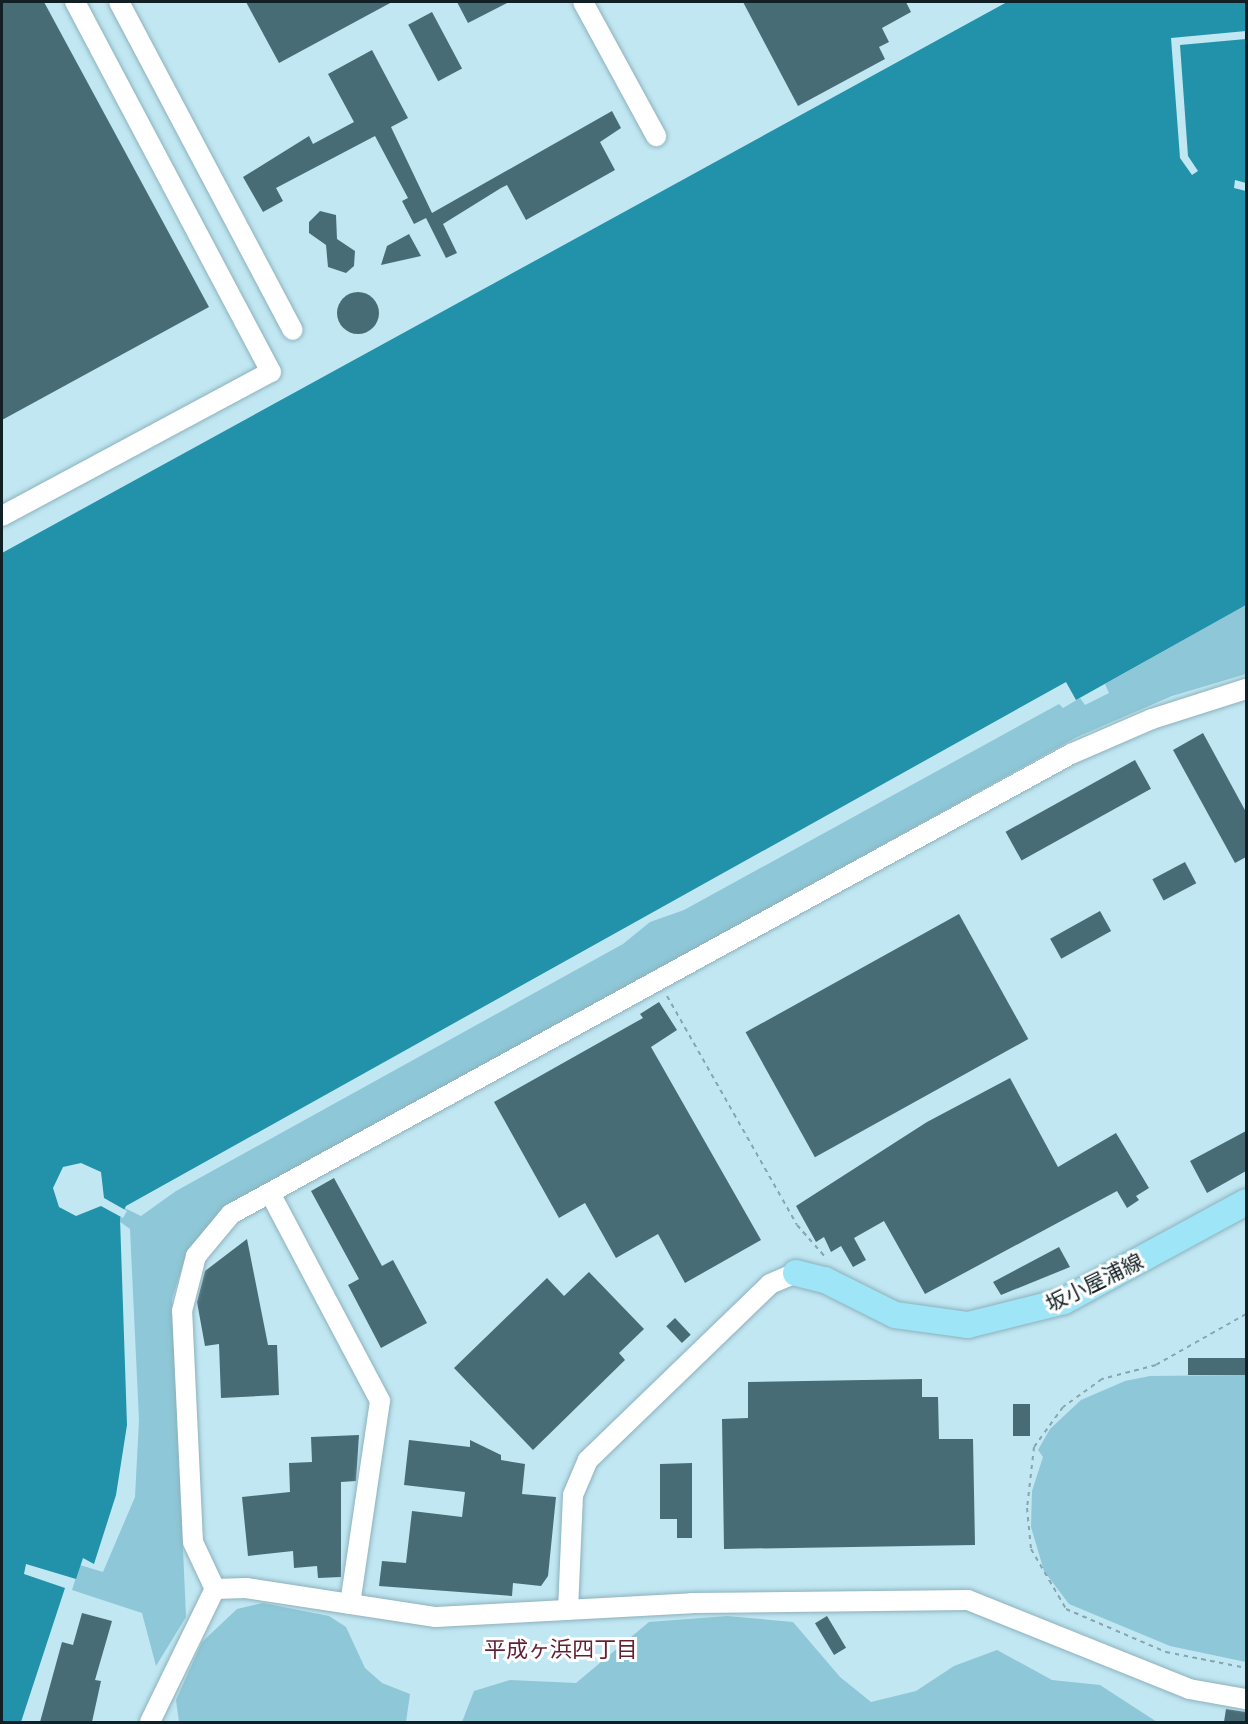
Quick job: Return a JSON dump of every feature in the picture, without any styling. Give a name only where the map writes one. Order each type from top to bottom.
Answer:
[{"type":"main road","name":"坂小屋浦線","points":[[796,1273],[825,1280],[895,1315],[939,1324],[977,1323],[1064,1301],[1246,1202]]},
{"type":"street","points":[[2,516],[271,372],[75,2]]},
{"type":"street","points":[[119,2],[293,330]]},
{"type":"street","points":[[583,2],[656,136]]},
{"type":"street","points":[[215,1589],[193,1542],[184,1287],[210,1235],[231,1214],[1071,754],[1152,719],[1246,689]]},
{"type":"street","points":[[270,1193],[380,1401],[350,1604]]},
{"type":"street","points":[[568,1610],[573,1496],[588,1460],[770,1284],[796,1273]]},
{"type":"street","points":[[215,1589],[246,1588],[436,1617],[568,1610],[968,1600],[1189,1689],[1246,1699]]},
{"type":"street","points":[[150,1722],[215,1589]]},
{"type":"path","points":[[658,980],[797,1225],[830,1261]]},
{"type":"path","points":[[1246,1314],[1156,1365],[1102,1379],[1063,1407],[1034,1447],[1027,1508],[1031,1549],[1066,1609],[1166,1652],[1246,1668]]},
{"type":"shaded area","points":[[1007,2],[1246,2],[1246,31],[1171,38],[1180,158],[1192,175],[1198,171],[1188,156],[1180,45],[1246,39],[1246,183],[1235,180],[1234,188],[1246,191],[1246,605],[1076,700],[1066,682],[126,1206],[120,1218],[127,1425],[116,1495],[94,1564],[83,1558],[76,1579],[26,1564],[24,1574],[65,1588],[21,1722],[2,1722],[2,553]]},
{"type":"shaded area","points":[[1246,605],[1246,674],[1172,696],[1077,737],[219,1213],[187,1252],[172,1299],[186,1617],[156,1666],[142,1613],[72,1590],[80,1565],[103,1572],[135,1497],[139,1420],[130,1229],[101,1208],[106,1199],[141,1216],[176,1191],[623,944],[650,922],[684,910],[1059,704],[1063,708],[1080,698],[1085,705],[1109,693],[1105,684]]},
{"type":"shaded area","points":[[1246,1375],[1246,1662],[1170,1646],[1069,1604],[1044,1571],[1031,1527],[1032,1491],[1043,1457],[1038,1450],[1050,1429],[1081,1400],[1125,1381],[1150,1376]]},
{"type":"shaded area","points":[[263,1603],[329,1616],[346,1627],[365,1668],[382,1683],[410,1694],[406,1722],[179,1722],[176,1700],[202,1642],[237,1609]]},
{"type":"shaded area","points":[[727,1616],[793,1622],[840,1677],[871,1702],[916,1691],[954,1666],[997,1650],[1052,1680],[1100,1685],[1157,1722],[462,1722],[474,1691],[510,1680],[576,1683],[649,1622]]},
{"type":"pier","points":[[81,1163],[101,1172],[104,1198],[127,1211],[123,1218],[101,1206],[76,1216],[59,1207],[53,1188],[63,1167]]},
{"type":"building","points":[[2,2],[44,2],[209,307],[2,420]]},
{"type":"building","points":[[246,2],[392,2],[279,63]]},
{"type":"building","points":[[457,2],[509,2],[468,23]]},
{"type":"building","points":[[743,2],[906,2],[911,12],[882,28],[889,42],[879,47],[885,59],[798,106]]},
{"type":"building","points":[[432,12],[462,69],[438,81],[408,25]]},
{"type":"building","points":[[372,50],[408,118],[391,127],[432,213],[612,111],[621,128],[600,142],[615,170],[526,220],[507,185],[501,188],[443,224],[457,253],[446,258],[426,218],[414,224],[402,201],[408,198],[375,136],[276,188],[283,201],[263,212],[243,177],[309,136],[313,144],[354,122],[328,74]]},
{"type":"building","points":[[320,211],[336,215],[337,239],[355,251],[354,266],[346,273],[328,267],[326,245],[309,233],[309,222]]},
{"type":"building","points":[[409,234],[421,256],[381,265],[387,246]]},
{"type":"building","points":[[358,292],[373,298],[379,313],[373,328],[358,334],[343,328],[337,313],[343,298]]},
{"type":"building","points":[[1203,733],[1246,812],[1246,857],[1235,863],[1173,750]]},
{"type":"building","points":[[1135,760],[1151,789],[1022,861],[1006,832]]},
{"type":"building","points":[[1185,862],[1196,883],[1164,901],[1152,879]]},
{"type":"building","points":[[1100,911],[1111,931],[1061,959],[1050,939]]},
{"type":"building","points":[[959,914],[1028,1039],[815,1157],[746,1032]]},
{"type":"building","points":[[659,1002],[677,1030],[651,1047],[761,1240],[685,1283],[658,1234],[616,1258],[585,1203],[559,1218],[494,1102],[643,1018],[640,1014]]},
{"type":"building","points":[[1010,1078],[1058,1167],[1116,1133],[1149,1188],[1136,1196],[1139,1200],[1127,1208],[1117,1191],[925,1294],[884,1221],[854,1238],[866,1260],[853,1267],[841,1246],[831,1252],[824,1237],[816,1242],[796,1206],[927,1122]]},
{"type":"building","points":[[1246,1131],[1246,1171],[1207,1193],[1190,1161]]},
{"type":"building","points":[[334,1178],[382,1266],[393,1260],[427,1323],[381,1348],[348,1285],[359,1279],[311,1191]]},
{"type":"building","points":[[247,1239],[268,1345],[277,1345],[279,1395],[221,1398],[219,1344],[205,1346],[197,1302],[205,1271]]},
{"type":"building","points":[[1059,1247],[1070,1267],[1001,1295],[993,1282]]},
{"type":"building","points":[[589,1272],[644,1329],[619,1353],[625,1360],[533,1450],[454,1368],[547,1278],[564,1296]]},
{"type":"building","points":[[675,1318],[691,1335],[682,1343],[666,1326]]},
{"type":"building","points":[[1188,1358],[1246,1358],[1246,1375],[1188,1375]]},
{"type":"building","points":[[922,1379],[922,1397],[938,1397],[939,1439],[973,1439],[975,1545],[724,1549],[722,1419],[748,1418],[748,1382]]},
{"type":"building","points":[[1013,1404],[1030,1404],[1030,1436],[1013,1436]]},
{"type":"building","points":[[359,1435],[356,1481],[341,1482],[341,1577],[318,1578],[317,1566],[294,1568],[293,1551],[248,1556],[242,1497],[290,1492],[289,1463],[312,1462],[311,1437]]},
{"type":"building","points":[[409,1440],[470,1447],[470,1440],[501,1455],[501,1460],[525,1464],[522,1494],[556,1497],[548,1576],[541,1586],[513,1583],[512,1596],[379,1586],[382,1561],[406,1563],[412,1511],[462,1517],[465,1492],[404,1485]]},
{"type":"building","points":[[692,1463],[692,1538],[677,1538],[677,1519],[660,1519],[660,1464]]},
{"type":"building","points":[[82,1613],[112,1621],[95,1680],[101,1681],[92,1722],[40,1722],[62,1642],[73,1645]]},
{"type":"building","points":[[827,1616],[846,1648],[834,1655],[815,1623]]},
{"type":"building","points":[[1226,1709],[1246,1712],[1246,1722],[1224,1722]]},
{"type":"district","name":"平成ヶ浜四丁目","points":[[561,1649]]}]
